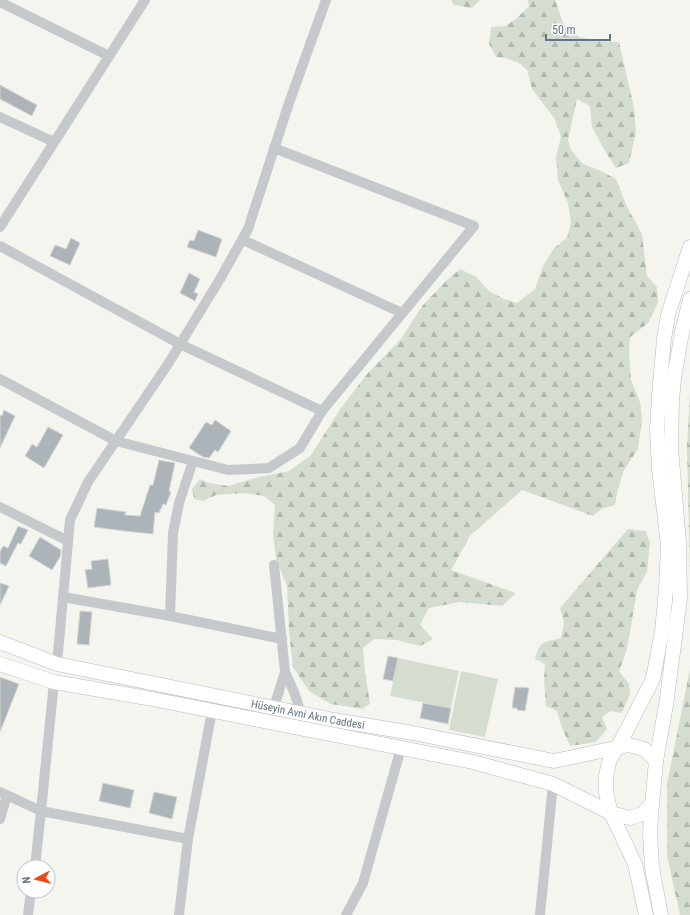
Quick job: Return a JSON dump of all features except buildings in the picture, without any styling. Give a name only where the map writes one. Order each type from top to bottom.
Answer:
[{"type":"main road","points":[[646,915],[635,864],[611,814],[606,793],[606,775],[610,759],[618,747],[653,678],[662,631],[668,545],[658,462],[657,429],[659,388],[668,315],[690,246]]},
{"type":"main road","points":[[661,915],[652,867],[650,835],[656,761],[666,705],[680,599],[679,542],[671,448],[672,401],[682,332],[690,299]]},
{"type":"main road","name":"Hüseyin Avni Akın Caddesi","points":[[0,642],[57,664],[334,720],[413,733],[554,761],[618,747]]},
{"type":"main road","name":"Hüseyin Avni Akın Caddesi","points":[[0,664],[54,682],[147,698],[473,762],[553,784],[611,814]]},
{"type":"main road","points":[[618,747],[630,745],[644,749],[656,761]]},
{"type":"main road","points":[[611,814],[630,818],[642,814],[652,804]]},
{"type":"street","points":[[0,227],[145,0]]},
{"type":"street","points":[[57,664],[70,520],[88,482],[168,364],[248,230],[289,102],[326,0]]},
{"type":"street","points":[[0,2],[109,56]]},
{"type":"street","points":[[0,118],[54,142]]},
{"type":"street","points":[[0,379],[116,441],[228,470],[269,468],[300,448],[322,411],[474,226],[274,148]]},
{"type":"street","points":[[242,240],[402,313]]},
{"type":"street","points":[[0,246],[180,344],[322,411]]},
{"type":"street","points":[[170,616],[173,533],[179,503],[193,461]]},
{"type":"street","points":[[0,507],[68,540]]},
{"type":"street","points":[[274,565],[285,672],[301,713]]},
{"type":"street","points":[[63,597],[170,616],[282,639]]},
{"type":"street","points":[[274,707],[285,672]]},
{"type":"street","points":[[36,859],[54,682]]},
{"type":"street","points":[[179,915],[188,839],[212,711]]},
{"type":"street","points":[[346,915],[363,883],[401,748]]},
{"type":"street","points":[[540,915],[553,784]]},
{"type":"street","points":[[0,819],[4,793],[41,811],[188,839]]},
{"type":"street","points":[[28,915],[30,899]]},
{"type":"green space","points":[[451,0],[480,0],[472,8],[454,5]]},
{"type":"green space","points":[[528,0],[555,0],[564,25],[579,37],[601,41],[619,42],[634,108],[636,132],[629,163],[616,168],[592,127],[590,106],[577,99],[568,140],[571,150],[583,164],[616,179],[627,207],[642,234],[647,276],[657,287],[658,303],[648,323],[630,337],[629,354],[631,380],[640,402],[642,419],[638,449],[624,470],[618,488],[615,505],[601,509],[593,516],[522,490],[470,536],[451,570],[516,593],[502,606],[460,602],[429,608],[420,625],[433,639],[420,646],[397,640],[374,639],[363,648],[370,704],[362,709],[331,704],[309,691],[293,667],[289,631],[287,586],[276,559],[273,534],[275,505],[264,496],[243,493],[216,495],[203,501],[194,499],[192,489],[200,479],[209,483],[228,486],[259,477],[289,471],[311,455],[340,409],[368,373],[400,340],[423,305],[460,269],[476,277],[489,291],[504,299],[517,303],[535,289],[543,266],[554,248],[567,238],[571,222],[568,203],[558,180],[556,157],[561,137],[555,119],[532,89],[527,70],[519,63],[505,58],[496,57],[489,44],[491,27],[505,26],[516,19],[529,6]]},
{"type":"green space","points":[[690,393],[690,576],[687,447]]},
{"type":"green space","points":[[628,529],[646,531],[650,543],[647,572],[637,590],[627,649],[619,671],[629,684],[630,694],[622,713],[610,711],[602,717],[607,729],[596,742],[570,746],[562,728],[557,711],[546,706],[544,681],[545,664],[535,659],[539,648],[543,643],[561,638],[564,622],[560,608]]},
{"type":"green space","points":[[398,658],[459,671],[451,708],[390,696]]},
{"type":"green space","points":[[690,669],[690,915],[680,915],[667,856],[667,784]]},
{"type":"green space","points":[[461,671],[498,679],[485,737],[449,730]]}]
